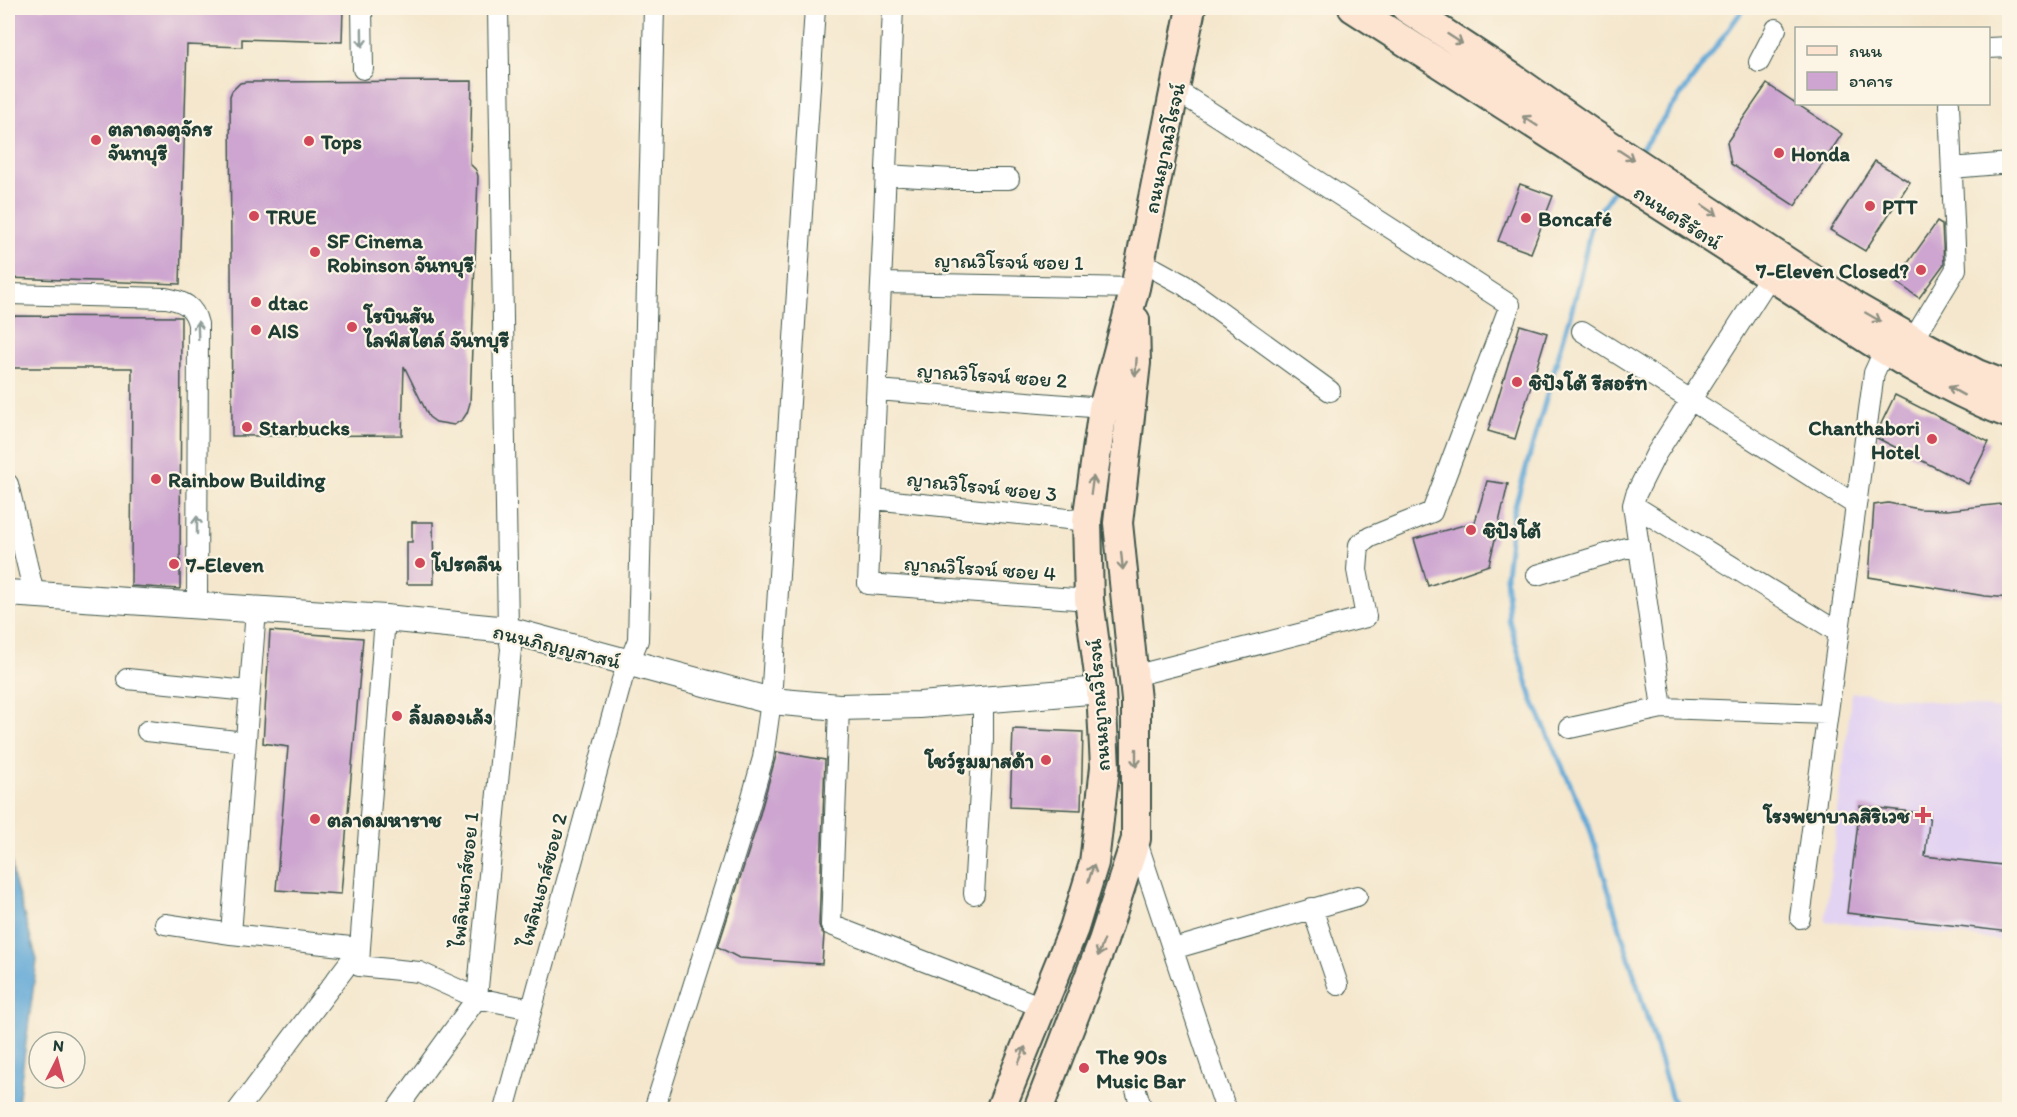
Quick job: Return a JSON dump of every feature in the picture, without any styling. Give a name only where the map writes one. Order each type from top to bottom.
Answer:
[{"type":"main road","points":[[1189,20],[1206,8]]},
{"type":"main road","name":"ถนนตรีรัตน์","points":[[1353,8],[1585,143],[1654,188],[1857,308],[1977,374],[2010,387]]},
{"type":"main road","name":"ถนนตรีรัตน์","points":[[1406,8],[1513,78],[1585,143]]},
{"type":"main road","name":"ถนนญาณวิโรจน์","points":[[1000,1110],[1074,928],[1094,862],[1105,767],[1101,690],[1089,600],[1087,521],[1103,408],[1137,276],[1189,20]]},
{"type":"main road","name":"ถนนตรีรัตน์","points":[[1654,188],[1770,276],[1884,351],[1972,399],[2010,414]]},
{"type":"main road","name":"ถนนญาณวิโรจน์","points":[[1038,1110],[1103,941],[1136,839],[1136,700],[1118,523],[1136,363],[1137,276]]},
{"type":"main road","points":[[1101,690],[1133,676]]},
{"type":"street","points":[[362,8],[363,69]]},
{"type":"street","name":"ไพลินเฮาส์ซอย 1","points":[[477,998],[511,649],[508,630],[498,8]]},
{"type":"street","name":"ไพลินเฮาส์ซอย 2","points":[[504,1110],[622,680],[638,640],[654,8]]},
{"type":"street","points":[[654,1110],[763,758],[771,701],[815,8]]},
{"type":"street","points":[[873,500],[893,8]]},
{"type":"street","points":[[1759,62],[1776,29]]},
{"type":"street","points":[[1990,48],[2010,47]]},
{"type":"street","points":[[1133,676],[1366,617],[1357,570],[1359,545],[1370,537],[1432,512],[1510,305],[1176,90]]},
{"type":"street","points":[[1913,340],[1956,269],[1949,105]]},
{"type":"street","points":[[1952,168],[2010,163]]},
{"type":"street","points":[[886,175],[953,179],[1009,179]]},
{"type":"street","points":[[1137,276],[1155,269],[1184,285],[1330,391]]},
{"type":"street","name":"ญาณวิโรจน์ ซอย 1","points":[[882,283],[1137,276]]},
{"type":"street","points":[[1662,708],[1633,505],[1656,454],[1770,276]]},
{"type":"street","points":[[8,294],[166,298],[179,301],[193,310],[198,324],[196,604]]},
{"type":"street","points":[[1581,332],[1856,505]]},
{"type":"street","points":[[1800,918],[1874,373],[1884,351]]},
{"type":"street","name":"ญาณวิโรจน์ ซอย 2","points":[[877,390],[1103,408]]},
{"type":"street","points":[[8,484],[17,593]]},
{"type":"street","name":"ญาณวิโรจน์ ซอย 3","points":[[873,500],[1087,521]]},
{"type":"street","name":"ญาณวิโรจน์ ซอย 4","points":[[873,500],[868,584],[1089,600]]},
{"type":"street","points":[[1633,505],[1838,632]]},
{"type":"street","points":[[1538,575],[1639,544]]},
{"type":"street","name":"ถนนภิญญสาสน์","points":[[17,593],[384,618],[508,630],[771,701],[839,707],[920,705],[1101,690]]},
{"type":"street","points":[[231,934],[256,610]]},
{"type":"street","points":[[384,618],[359,966],[419,972],[477,998],[531,1009]]},
{"type":"street","points":[[126,679],[249,691]]},
{"type":"street","points":[[974,894],[983,740],[983,700]]},
{"type":"street","points":[[839,707],[831,926],[1042,1006]]},
{"type":"street","points":[[1570,728],[1662,708],[1827,714]]},
{"type":"street","points":[[147,730],[245,742]]},
{"type":"street","points":[[1136,839],[1226,1110]]},
{"type":"street","points":[[1173,949],[1357,896]]},
{"type":"street","points":[[1312,908],[1338,985]]},
{"type":"street","points":[[165,924],[231,934],[360,948]]},
{"type":"street","points":[[238,1110],[360,948]]},
{"type":"street","points":[[396,1110],[477,998]]},
{"type":"street","points":[[1136,1090],[1142,1110]]},
{"type":"shaded area","name":"โรงพยาบาลสิริเวช","points":[[1852,692],[2009,710],[2009,941],[1825,921]]},
{"type":"water","points":[[8,838],[14,880],[37,960],[17,1110],[8,1109]]},
{"type":"building","name":"ตลาดจตุจักร จันทบุรี","points":[[8,8],[343,8],[342,42],[242,39],[242,47],[187,45],[180,284],[8,278]]},
{"type":"building","name":"โรบินสัน ไลฟ์สไตล์ จันทบุรี","points":[[472,81],[470,164],[478,176],[470,403],[463,419],[454,425],[436,422],[429,417],[404,366],[402,435],[232,436],[230,96],[232,91],[240,83],[246,82]]},
{"type":"building","name":"Honda","points":[[1767,84],[1795,103],[1795,105],[1798,105],[1842,134],[1795,206],[1731,164],[1727,142]]},
{"type":"building","name":"PTT","points":[[1875,161],[1910,182],[1865,251],[1830,230]]},
{"type":"building","name":"Boncafé","points":[[1520,184],[1553,196],[1531,253],[1498,241]]},
{"type":"building","name":"7-Eleven Closed?","points":[[1937,222],[1942,225],[1944,264],[1919,298],[1895,281]]},
{"type":"building","name":"Rainbow Building","points":[[8,316],[181,317],[180,589],[131,586],[132,368],[8,368]]},
{"type":"building","name":"ชิปังโต้ รีสอร์ท","points":[[1520,325],[1547,333],[1515,439],[1488,431]]},
{"type":"building","name":"Chanthabori Hotel","points":[[1895,395],[1989,442],[1968,484],[1877,438],[1879,428]]},
{"type":"building","name":"ชิปังโต้","points":[[1487,481],[1508,484],[1489,565],[1428,586],[1414,539],[1475,522]]},
{"type":"building","points":[[1888,503],[1919,509],[1947,510],[2010,503],[2010,598],[1869,577],[1874,505]]},
{"type":"building","name":"โปรคลีน","points":[[412,522],[433,522],[434,584],[407,584],[407,542],[412,542]]},
{"type":"building","name":"ตลาดมหาราช","points":[[270,631],[363,638],[341,894],[276,890],[288,747],[263,743]]},
{"type":"building","points":[[1013,729],[1083,732],[1081,810],[1010,807]]},
{"type":"building","points":[[777,752],[825,760],[819,925],[824,934],[822,964],[739,958],[718,947],[757,825]]},
{"type":"building","points":[[1860,806],[1930,814],[1925,856],[2010,866],[2010,932],[1847,913]]},
{"type":"waterway","points":[[1638,154],[1744,8]]},
{"type":"waterway","points":[[1616,187],[1592,223],[1575,298],[1513,513],[1506,575],[1509,620],[1532,699],[1589,826],[1671,1096],[1678,1110]]},
{"type":"place","name":"ตลาดจตุจักร จันทบุรี","points":[[96,140]]},
{"type":"place","name":"Tops","points":[[309,141]]},
{"type":"place","name":"Honda","points":[[1779,153]]},
{"type":"place","name":"PTT","points":[[1870,206]]},
{"type":"place","name":"TRUE","points":[[254,216]]},
{"type":"place","name":"Boncafé","points":[[1526,218]]},
{"type":"place","name":"SF Cinema Robinson จันทบุรี","points":[[315,252]]},
{"type":"place","name":"7-Eleven Closed?","points":[[1921,270]]},
{"type":"place","name":"dtac","points":[[256,302]]},
{"type":"place","name":"โรบินสัน ไลฟ์สไตล์ จันทบุรี","points":[[352,327]]},
{"type":"place","name":"AIS","points":[[256,330]]},
{"type":"place","name":"ชิปังโต้ รีสอร์ท","points":[[1517,382]]},
{"type":"place","name":"Starbucks","points":[[247,427]]},
{"type":"place","name":"Chanthabori Hotel","points":[[1932,439]]},
{"type":"place","name":"Rainbow Building","points":[[156,479]]},
{"type":"place","name":"ชิปังโต้","points":[[1471,530]]},
{"type":"place","name":"โปรคลีน","points":[[420,563]]},
{"type":"place","name":"7-Eleven","points":[[174,564]]},
{"type":"place","name":"ลิ้มลองเล้ง","points":[[397,716]]},
{"type":"place","name":"โชว์รูมมาสด้า","points":[[1046,760]]},
{"type":"place","name":"โรงพยาบาลสิริเวช","points":[[1923,815]]},
{"type":"place","name":"ตลาดมหาราช","points":[[315,819]]},
{"type":"place","name":"The 90s Music Bar","points":[[1084,1068]]}]
